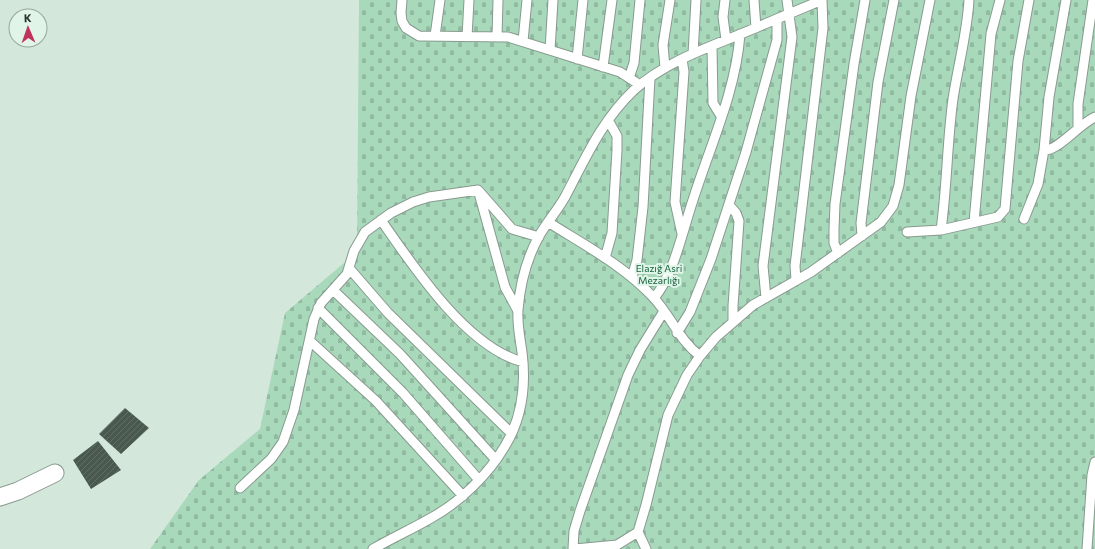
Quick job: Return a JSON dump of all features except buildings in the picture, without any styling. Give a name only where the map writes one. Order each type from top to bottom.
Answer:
[{"type":"street","points":[[0,497],[18,491],[55,473]]},
{"type":"lane","points":[[402,0],[401,13],[406,28],[419,36],[508,37],[620,72],[640,85]]},
{"type":"lane","points":[[435,36],[440,0]]},
{"type":"lane","points":[[467,37],[469,0]]},
{"type":"lane","points":[[497,37],[498,0]]},
{"type":"lane","points":[[523,42],[527,0]]},
{"type":"lane","points":[[550,50],[553,0]]},
{"type":"lane","points":[[577,59],[584,0]]},
{"type":"lane","points":[[603,67],[612,0]]},
{"type":"lane","points":[[629,78],[634,63],[640,0]]},
{"type":"lane","points":[[665,68],[662,45],[670,0]]},
{"type":"lane","points":[[693,54],[696,0]]},
{"type":"lane","points":[[725,0],[723,17],[726,40]]},
{"type":"lane","points":[[754,0],[756,28]]},
{"type":"lane","points":[[766,298],[763,266],[792,38],[787,0]]},
{"type":"lane","points":[[373,549],[432,518],[463,496],[496,460],[506,445],[518,417],[521,402],[523,362],[518,332],[518,311],[525,270],[539,237],[558,208],[608,120],[620,104],[640,85],[665,68],[682,59],[822,0],[823,28],[795,266],[796,280]]},
{"type":"lane","points":[[838,253],[834,243],[835,204],[854,64],[865,0]]},
{"type":"lane","points":[[862,236],[861,223],[878,82],[894,0]]},
{"type":"lane","points":[[646,549],[638,532],[668,415],[680,388],[700,356],[716,337],[734,320],[838,253],[881,222],[897,195],[911,96],[930,0]]},
{"type":"lane","points":[[941,230],[946,189],[953,98],[960,64],[969,0]]},
{"type":"lane","points":[[974,222],[991,34],[1000,0]]},
{"type":"lane","points":[[907,232],[941,230],[998,218],[1005,209],[1018,61],[1029,0]]},
{"type":"lane","points":[[1024,219],[1038,184],[1044,150],[1050,97],[1066,0]]},
{"type":"lane","points":[[1078,127],[1078,104],[1093,0]]},
{"type":"lane","points":[[678,333],[690,312],[711,258],[728,205],[771,65],[777,40],[777,19]]},
{"type":"lane","points":[[654,298],[662,289],[721,116],[735,71],[740,34]]},
{"type":"lane","points":[[712,46],[713,103],[721,116]]},
{"type":"lane","points":[[682,59],[684,72],[675,202],[682,234]]},
{"type":"lane","points":[[632,277],[637,260],[643,208],[650,78]]},
{"type":"lane","points":[[1044,150],[1051,150],[1057,147],[1078,127],[1095,117]]},
{"type":"lane","points":[[605,258],[612,233],[617,150],[617,136],[608,120]]},
{"type":"lane","points":[[478,190],[512,229],[539,237]]},
{"type":"lane","points":[[240,488],[271,459],[283,442],[294,410],[314,319],[318,308],[341,282],[349,268],[354,251],[365,232],[381,220],[413,202],[429,197],[478,190]]},
{"type":"lane","points":[[478,190],[505,287],[518,311]]},
{"type":"lane","points":[[728,205],[736,213],[739,221],[732,306],[734,320]]},
{"type":"lane","points":[[381,220],[426,284],[443,303],[488,344],[513,360],[523,362]]},
{"type":"lane","points":[[548,222],[632,277],[654,298],[690,349],[700,356]]},
{"type":"lane","points":[[349,268],[388,312],[511,433]]},
{"type":"lane","points":[[333,290],[400,354],[496,460]]},
{"type":"lane","points":[[318,308],[403,393],[479,480]]},
{"type":"lane","points":[[638,532],[617,545],[574,549],[574,531],[580,511],[628,375],[640,350],[664,311]]},
{"type":"lane","points":[[310,341],[376,401],[463,496]]},
{"type":"lane","points":[[1087,549],[1095,462]]},
{"type":"green space","name":"Elazığ Asri Mezarlığı","points":[[359,0],[1095,0],[1095,549],[150,549],[199,480],[260,429],[285,313],[357,252]]}]
